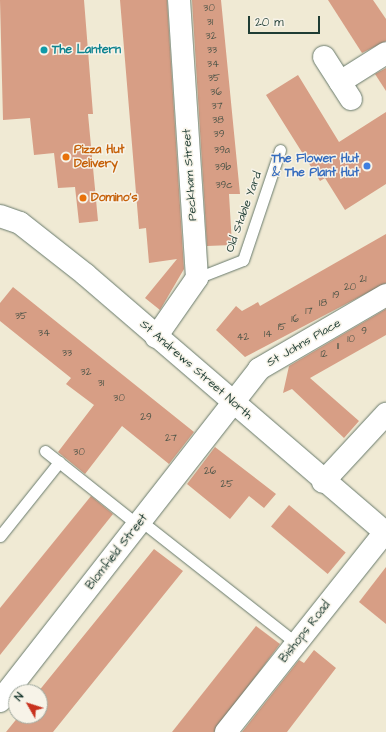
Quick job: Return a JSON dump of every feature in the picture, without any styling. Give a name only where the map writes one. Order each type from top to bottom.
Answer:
[{"type":"street","name":"Peckham Street","points":[[179,0],[197,278]]},
{"type":"street","points":[[324,58],[345,91],[386,53]]},
{"type":"street","name":"St Andrews Street North","points":[[0,216],[20,223],[233,402],[323,482],[385,532]]},
{"type":"street","points":[[156,337],[197,278]]},
{"type":"street","name":"St Johns Place","points":[[233,402],[259,369],[386,295]]},
{"type":"street","name":"Blomfield Street","points":[[0,701],[233,402]]},
{"type":"street","points":[[323,482],[386,414]]},
{"type":"street","name":"Bishops Road","points":[[226,732],[385,532]]},
{"type":"lane","name":"Old Stable Yard","points":[[197,278],[243,260],[280,150]]},
{"type":"lane","points":[[45,451],[296,643]]},
{"type":"lane","points":[[0,536],[59,462]]},
{"type":"building","name":"The Lantern","points":[[0,0],[84,0],[93,114],[88,114],[98,221],[79,223],[75,187],[58,188],[54,153],[34,155],[30,118],[3,120]]},
{"type":"building","points":[[120,0],[167,0],[184,269],[160,310],[145,298],[177,259],[149,263],[146,228],[139,229]]},
{"type":"building","points":[[192,0],[221,0],[240,194],[229,194],[232,245],[207,246]]},
{"type":"building","points":[[328,0],[373,0],[386,19],[386,41],[362,53]]},
{"type":"building","points":[[386,68],[386,91],[375,74]]},
{"type":"building","points":[[298,75],[339,142],[386,112],[386,184],[345,210],[325,178],[320,181],[266,95]]},
{"type":"building","points":[[386,234],[386,283],[245,357],[216,330],[236,306],[242,311],[258,302],[260,306]]},
{"type":"building","points":[[13,287],[194,432],[169,464],[122,426],[85,474],[58,452],[94,405],[66,384],[71,378],[0,321],[0,303]]},
{"type":"building","points":[[386,309],[386,335],[310,378],[359,421],[344,438],[292,389],[283,393],[289,366]]},
{"type":"building","points":[[215,447],[276,494],[264,508],[249,496],[230,519],[187,484]]},
{"type":"building","points":[[91,496],[113,514],[0,655],[0,608]]},
{"type":"building","points":[[289,505],[346,553],[328,574],[271,526]]},
{"type":"building","points":[[154,549],[183,571],[53,732],[6,732],[12,724],[48,724],[48,684],[44,684]]},
{"type":"building","points":[[386,567],[386,624],[359,602]]},
{"type":"building","points":[[256,626],[280,644],[214,732],[172,732]]},
{"type":"building","points":[[314,650],[336,668],[287,732],[242,732],[299,660],[304,663]]},
{"type":"place","name":"The Lantern","points":[[44,50]]},
{"type":"place","name":"Pizza Hut Delivery","points":[[66,157]]},
{"type":"place","name":"The Flower Hut & The Plant Hut","points":[[367,166]]},
{"type":"place","name":"Domino's","points":[[83,198]]}]
